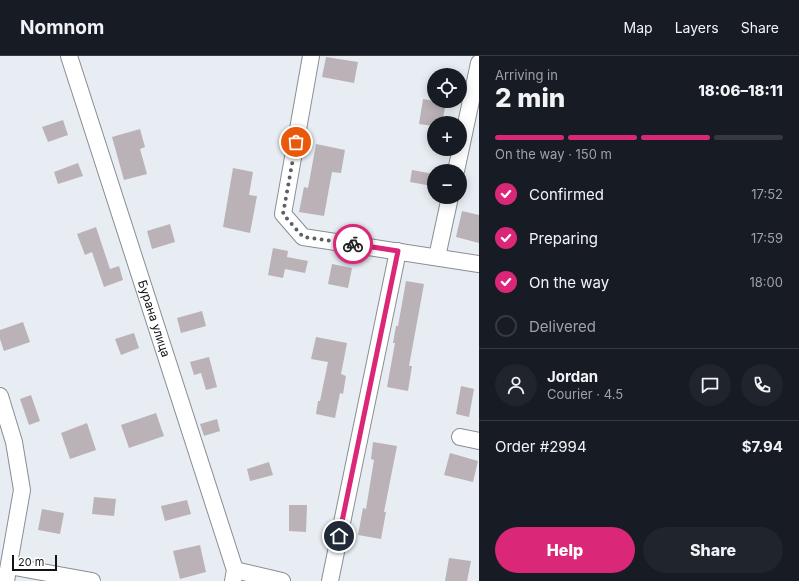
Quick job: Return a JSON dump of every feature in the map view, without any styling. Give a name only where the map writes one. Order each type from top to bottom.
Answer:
[{"type":"street","name":"Бурана улица","points":[[69,56],[234,576]]},
{"type":"street","points":[[311,56],[283,214],[303,237],[479,264]]},
{"type":"street","points":[[457,164],[479,62]]},
{"type":"street","points":[[437,257],[448,204]]},
{"type":"street","points":[[330,581],[398,251]]},
{"type":"street","points":[[0,396],[14,442],[22,490],[8,574],[92,581]]},
{"type":"street","points":[[460,437],[479,441]]},
{"type":"street","points":[[234,576],[282,581]]},
{"type":"building","points":[[326,57],[358,62],[354,83],[322,77]]},
{"type":"building","points":[[423,99],[427,100],[427,108],[445,108],[443,116],[427,116],[427,125],[419,124]]},
{"type":"building","points":[[63,120],[68,135],[48,142],[42,127]]},
{"type":"building","points":[[140,129],[145,147],[140,149],[147,174],[124,180],[112,137]]},
{"type":"building","points":[[316,144],[345,150],[341,173],[332,172],[324,216],[299,212],[304,187],[308,188]]},
{"type":"building","points":[[78,163],[83,176],[58,184],[54,172]]},
{"type":"building","points":[[233,168],[253,172],[249,195],[257,196],[250,233],[223,227]]},
{"type":"building","points":[[412,170],[427,173],[427,185],[410,182]]},
{"type":"building","points":[[462,211],[479,215],[479,243],[456,237]]},
{"type":"building","points":[[170,224],[175,242],[152,249],[147,231]]},
{"type":"building","points":[[96,227],[110,269],[119,266],[123,280],[104,287],[92,252],[85,255],[77,234]]},
{"type":"building","points":[[273,248],[288,251],[287,257],[308,261],[305,273],[285,269],[283,278],[268,275]]},
{"type":"building","points":[[332,264],[352,268],[348,288],[328,284]]},
{"type":"building","points":[[406,281],[424,284],[409,366],[412,366],[408,391],[387,387],[395,343],[393,343],[396,326],[398,326]]},
{"type":"building","points":[[202,311],[206,326],[181,333],[177,318]]},
{"type":"building","points":[[23,322],[30,342],[4,351],[0,339],[0,330]]},
{"type":"building","points":[[134,333],[139,348],[121,355],[115,339]]},
{"type":"building","points":[[316,337],[347,343],[341,374],[346,376],[343,394],[340,393],[335,418],[316,414],[328,362],[311,359]]},
{"type":"building","points":[[209,357],[217,387],[206,390],[201,373],[194,375],[190,362]]},
{"type":"building","points":[[461,386],[474,389],[469,417],[456,414]]},
{"type":"building","points":[[31,395],[40,421],[29,425],[20,399]]},
{"type":"building","points":[[156,413],[164,436],[129,448],[121,425]]},
{"type":"building","points":[[217,419],[220,431],[204,436],[200,424]]},
{"type":"building","points":[[87,423],[96,450],[70,459],[61,433]]},
{"type":"building","points":[[373,442],[397,446],[384,512],[386,512],[381,539],[358,535],[363,508],[366,509],[374,460],[371,459]]},
{"type":"building","points":[[450,453],[478,461],[473,482],[444,475]]},
{"type":"building","points":[[269,462],[273,475],[250,481],[247,469]]},
{"type":"building","points":[[94,497],[116,499],[114,516],[92,514]]},
{"type":"building","points":[[187,500],[191,514],[165,521],[161,506]]},
{"type":"building","points":[[289,505],[307,505],[306,532],[289,531]]},
{"type":"building","points":[[42,509],[64,513],[60,534],[38,530]]},
{"type":"building","points":[[200,545],[206,572],[180,579],[173,551]]},
{"type":"building","points":[[449,558],[471,561],[467,581],[445,581]]},
{"type":"way so far","points":[[296,142],[283,214],[303,237],[353,244]]},
{"type":"route","points":[[339,536],[398,251],[353,244]]}]
